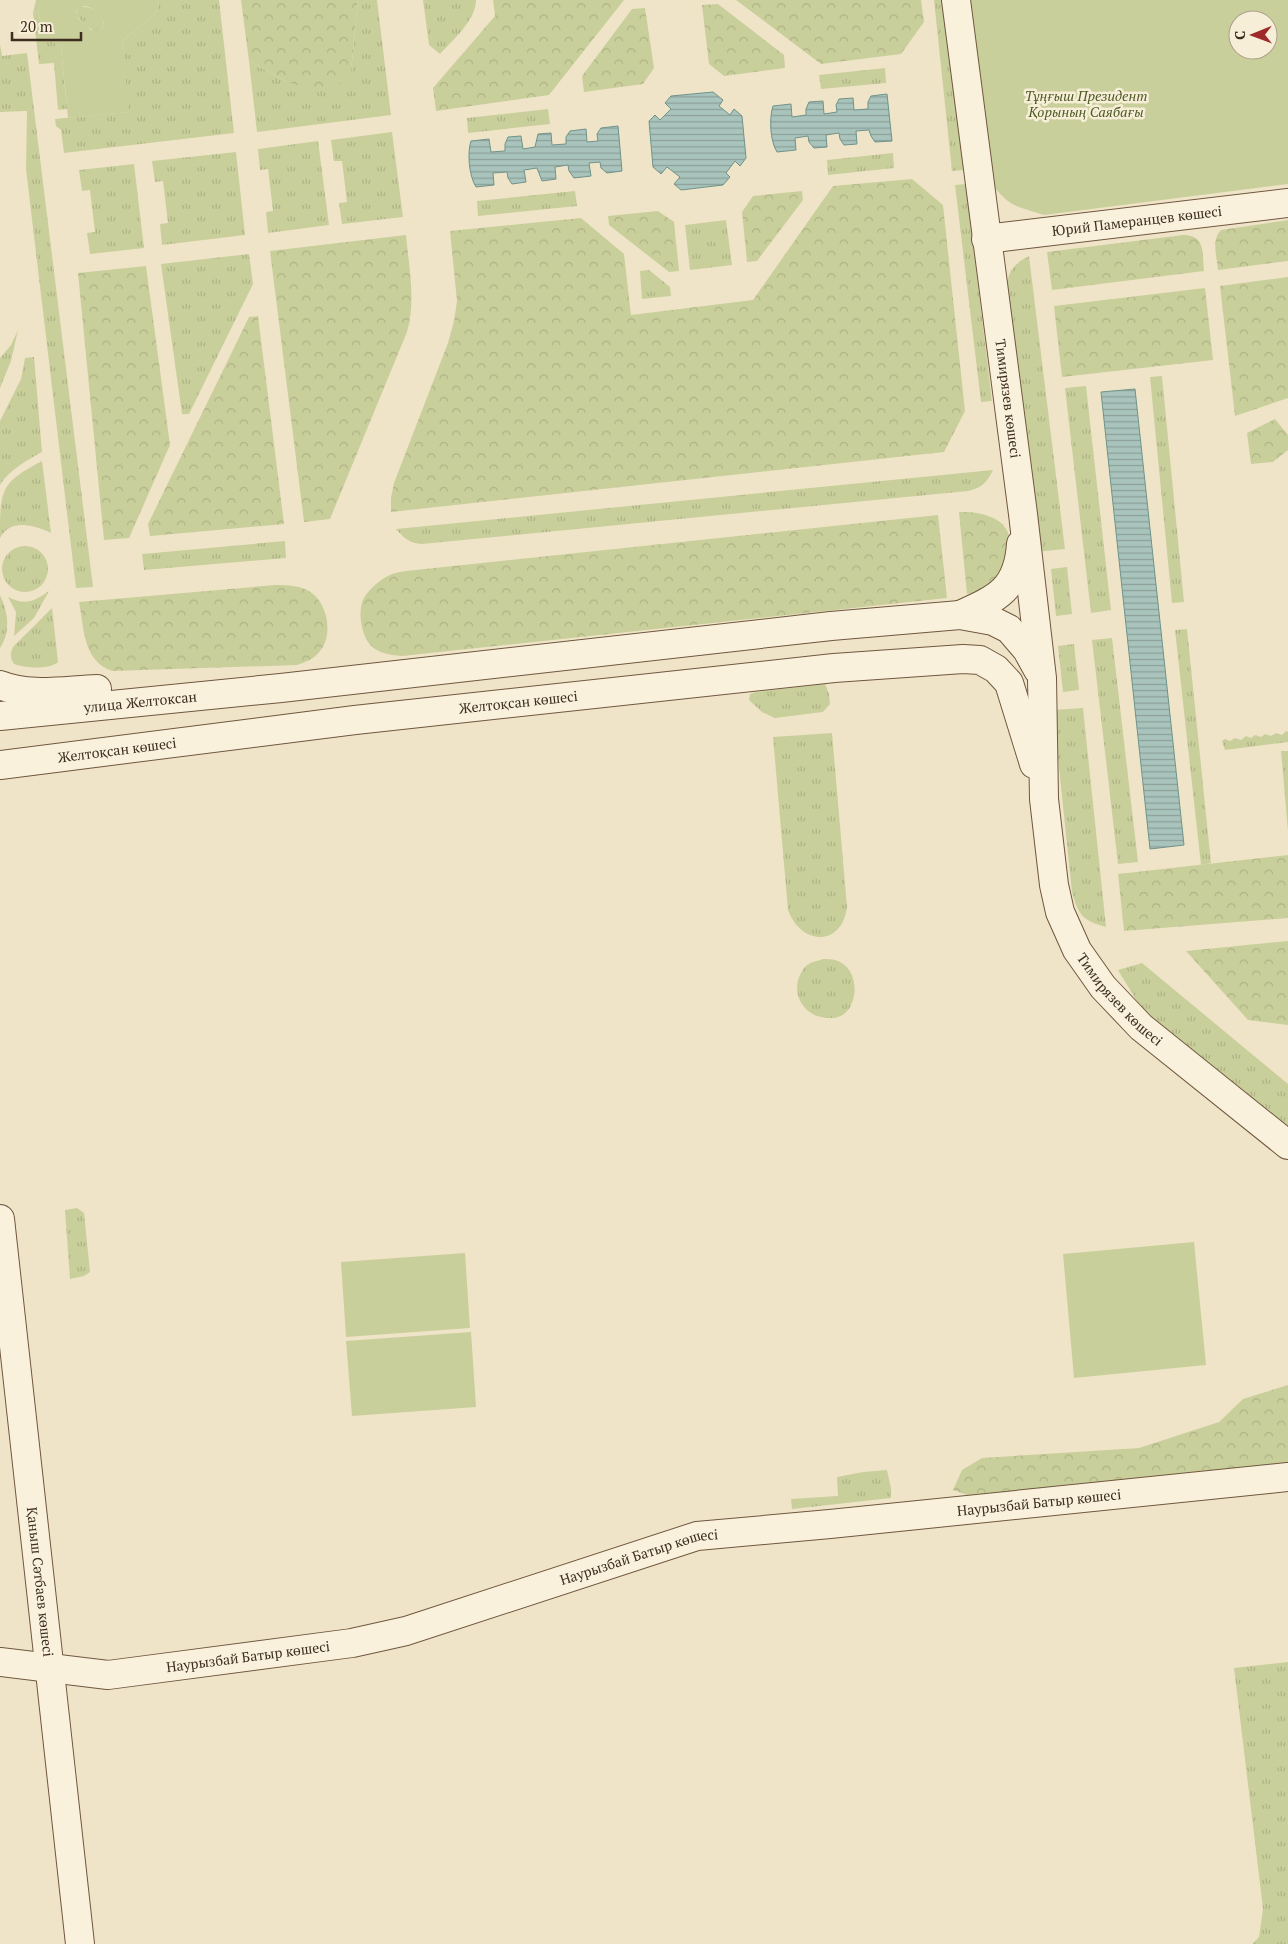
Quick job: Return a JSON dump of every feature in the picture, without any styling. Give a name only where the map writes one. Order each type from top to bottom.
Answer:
[{"type":"street","name":"Тимирязев көшесі","points":[[956,0],[1023,514],[1042,678],[1044,799],[1054,886],[1060,912],[1077,950],[1103,987],[1141,1028],[1288,1145]]},
{"type":"street","name":"Юрий Памеранцев көшесі","points":[[986,239],[1288,203]]},
{"type":"street","points":[[960,615],[1002,593],[1013,579],[1020,563],[1023,514]]},
{"type":"street","points":[[0,685],[15,690],[47,692],[112,689],[281,688],[721,638],[960,615],[993,620],[1009,630],[1027,650],[1042,678]]},
{"type":"street","name":"Желтоқсан көшесі","points":[[0,765],[355,720],[834,668],[963,659],[980,660],[996,669],[1009,683],[1016,704]]},
{"type":"street","points":[[352,680],[355,720]]},
{"type":"street","name":"улица Желтоксан","points":[[0,716],[281,688]]},
{"type":"street","name":"Тимирязев көшесі","points":[[1016,704],[1044,799]]},
{"type":"street","name":"Қаныш Сәтбаев көшесі","points":[[0,1219],[80,1944]]},
{"type":"street","name":"Наурызбай Батыр көшесі","points":[[0,1662],[108,1674],[352,1643],[406,1631],[697,1536],[1288,1477]]},
{"type":"green space","points":[[36,0],[159,0],[158,9],[155,14],[122,41],[129,112],[68,118],[61,47],[45,33],[38,12],[33,13]],"holes":[[[85,6],[97,11],[101,16],[104,22],[102,29],[91,30],[79,19],[76,12],[77,9]]]},
{"type":"green space","points":[[159,0],[219,0],[234,133],[64,153],[61,130],[56,126],[55,119],[128,112],[122,41],[155,14],[158,9]]},
{"type":"green space","points":[[241,0],[358,0],[351,71],[337,85],[323,89],[309,89],[288,82],[249,61]]},
{"type":"green space","points":[[358,0],[377,0],[391,115],[257,132],[249,61],[288,82],[351,71]]},
{"type":"green space","points":[[423,0],[476,0],[468,22],[440,54],[429,45]]},
{"type":"green space","points":[[493,0],[624,0],[549,95],[436,111],[433,88],[495,16]]},
{"type":"green space","points":[[736,0],[921,0],[924,22],[901,54],[821,64]]},
{"type":"green space","points":[[934,0],[945,0],[964,170],[952,171]]},
{"type":"green space","name":"Тұңғыш Президент Қорының Саябағы","points":[[968,0],[1288,0],[1288,184],[1044,215],[1013,204],[996,190],[990,181]]},
{"type":"green space","points":[[718,4],[784,55],[785,68],[724,76],[709,64],[702,5]]},
{"type":"green space","points":[[80,7],[91,8],[100,14],[104,21],[102,29],[95,31],[87,27],[76,15],[77,9]]},
{"type":"green space","points":[[645,8],[654,68],[643,84],[584,92],[582,76],[632,9]]},
{"type":"green space","points":[[38,12],[45,32],[61,47],[67,109],[58,110],[54,63],[39,64],[33,13]]},
{"type":"green space","points":[[0,44],[2,56],[27,53],[93,587],[76,588],[26,169],[27,111],[0,112]]},
{"type":"green space","points":[[885,68],[886,83],[821,89],[819,75]]},
{"type":"green space","points":[[548,109],[550,124],[468,133],[467,118]]},
{"type":"green space","points":[[392,132],[403,217],[342,224],[339,203],[347,202],[342,161],[334,161],[331,140]]},
{"type":"green space","points":[[318,141],[329,225],[268,233],[266,212],[273,211],[268,169],[260,170],[258,149]]},
{"type":"green space","points":[[236,152],[245,235],[162,245],[160,224],[168,223],[163,181],[155,182],[152,161]]},
{"type":"green space","points":[[893,153],[894,168],[828,175],[827,160]]},
{"type":"green space","points":[[134,164],[144,248],[90,254],[87,233],[95,232],[90,190],[82,191],[79,170]]},
{"type":"green space","points":[[912,179],[943,205],[965,411],[944,452],[391,512],[394,483],[448,343],[454,321],[457,301],[450,231],[581,218],[624,254],[631,315],[753,300],[833,186]]},
{"type":"green space","points":[[966,184],[992,401],[981,402],[955,185]]},
{"type":"green space","points":[[575,191],[577,206],[478,216],[477,201]]},
{"type":"green space","points":[[802,191],[803,200],[757,261],[747,262],[742,212],[753,196]]},
{"type":"green space","points":[[658,211],[674,222],[679,271],[669,272],[609,225],[608,216]]},
{"type":"green space","points":[[726,220],[732,265],[690,270],[685,225]]},
{"type":"green space","points":[[1288,220],[1288,261],[1218,270],[1215,244],[1221,230]]},
{"type":"green space","points":[[406,235],[411,296],[410,320],[407,332],[330,519],[304,522],[270,251]]},
{"type":"green space","points":[[1183,235],[1196,238],[1199,242],[1203,252],[1204,271],[1052,290],[1047,252]]},
{"type":"green space","points":[[249,254],[253,284],[189,414],[182,414],[161,264]]},
{"type":"green space","points":[[1029,256],[1065,549],[1035,552],[1005,294],[1011,271],[1018,263]]},
{"type":"green space","points":[[146,266],[170,445],[129,538],[104,540],[78,273]]},
{"type":"green space","points":[[649,270],[670,287],[671,296],[642,299],[640,271]]},
{"type":"green space","points":[[1288,277],[1288,398],[1235,416],[1220,286]]},
{"type":"green space","points":[[1205,288],[1213,360],[1062,377],[1054,306]]},
{"type":"green space","points":[[258,316],[284,524],[150,536],[148,524],[249,317]]},
{"type":"green space","points":[[18,330],[11,361],[0,388],[0,358],[11,345]]},
{"type":"green space","points":[[34,357],[42,452],[13,470],[0,485],[0,421],[21,379],[25,358]]},
{"type":"green space","points":[[1162,376],[1184,602],[1172,603],[1150,377]]},
{"type":"green space","points":[[1086,386],[1111,610],[1091,613],[1065,388]]},
{"type":"green space","points":[[1275,419],[1288,435],[1288,450],[1273,462],[1251,464],[1247,433]]},
{"type":"green space","points":[[42,461],[51,533],[23,525],[10,528],[0,538],[2,498],[5,490],[10,482]]},
{"type":"green space","points":[[993,470],[983,484],[968,491],[422,544],[407,539],[396,529]]},
{"type":"green space","points":[[959,512],[976,513],[992,518],[1005,527],[1009,535],[1010,544],[1000,578],[980,592],[967,594]]},
{"type":"green space","points":[[938,515],[947,598],[402,656],[388,654],[375,649],[368,642],[362,627],[361,605],[365,597],[381,580],[399,572]]},
{"type":"green space","points":[[285,541],[286,558],[144,570],[142,554]]},
{"type":"green space","points":[[20,546],[30,546],[42,552],[47,560],[47,578],[42,586],[34,591],[20,592],[12,589],[5,582],[2,574],[2,564],[5,556],[12,549]]},
{"type":"green space","points":[[1067,567],[1072,614],[1056,616],[1051,569]]},
{"type":"green space","points":[[275,585],[295,586],[309,591],[318,599],[325,613],[327,630],[324,645],[318,654],[297,665],[113,671],[103,667],[96,660],[90,652],[84,633],[79,602]]},
{"type":"green space","points":[[49,591],[34,618],[14,636],[16,612],[8,597],[25,602]]},
{"type":"green space","points":[[0,595],[5,608],[7,629],[0,648]]},
{"type":"green space","points":[[52,608],[58,662],[54,665],[37,668],[14,664],[11,656],[13,647]]},
{"type":"green space","points":[[1187,629],[1211,863],[1201,865],[1175,630]]},
{"type":"green space","points":[[1112,638],[1138,862],[1118,864],[1092,640]]},
{"type":"green space","points":[[1074,644],[1079,690],[1063,692],[1058,646]]},
{"type":"green space","points":[[825,684],[830,704],[823,712],[775,718],[762,712],[749,700],[750,694],[756,692]]},
{"type":"green space","points":[[1083,708],[1106,927],[1092,922],[1079,912],[1072,892],[1053,710]]},
{"type":"green space","points":[[1286,731],[1288,732],[1288,742],[1225,750],[1222,741],[1225,739],[1230,741],[1235,738],[1241,740],[1246,736],[1251,738],[1255,735],[1261,737],[1265,734],[1271,736],[1276,733],[1282,735]]},
{"type":"green space","points":[[832,733],[847,907],[844,920],[838,929],[830,935],[820,937],[802,930],[794,922],[788,910],[773,737]]},
{"type":"green space","points":[[1281,751],[1288,751],[1288,831]]},
{"type":"green space","points":[[1288,855],[1288,918],[1124,931],[1118,874]]},
{"type":"green space","points":[[1288,941],[1288,1025],[1248,1020],[1186,951]]},
{"type":"green space","points":[[823,959],[841,963],[851,972],[853,978],[855,992],[851,1005],[843,1015],[837,1017],[820,1017],[812,1013],[800,1001],[797,992],[800,975],[806,966]]},
{"type":"green space","points":[[1142,963],[1288,1084],[1288,1129],[1141,1008],[1118,970]]},
{"type":"green space","points":[[77,1208],[84,1213],[90,1272],[84,1276],[70,1279],[65,1210]]},
{"type":"green space","points":[[1194,1242],[1206,1365],[1074,1378],[1063,1254]]},
{"type":"green space","points":[[465,1253],[470,1328],[346,1337],[341,1262]]},
{"type":"green space","points":[[471,1332],[476,1407],[352,1416],[346,1341]]},
{"type":"green space","points":[[1288,1385],[1288,1464],[973,1497],[953,1490],[962,1470],[982,1458],[1139,1448],[1219,1422],[1243,1399]]},
{"type":"green space","points":[[887,1470],[891,1498],[792,1509],[791,1499],[838,1496],[837,1477]]},
{"type":"green space","points":[[1288,1662],[1288,1944],[1252,1944],[1259,1937],[1263,1909],[1234,1668]]},
{"type":"water","points":[[713,92],[723,100],[719,106],[730,115],[734,109],[742,116],[746,158],[740,166],[735,161],[726,173],[730,177],[723,185],[681,190],[674,184],[680,177],[667,167],[661,174],[653,167],[649,121],[655,115],[660,120],[671,109],[665,103],[671,96]]},
{"type":"water","points":[[887,94],[892,141],[875,142],[869,130],[856,131],[857,144],[844,145],[839,133],[826,135],[827,147],[814,148],[809,142],[808,136],[795,138],[796,150],[777,152],[771,129],[773,106],[791,104],[792,117],[806,115],[809,102],[823,101],[824,114],[837,112],[836,105],[839,99],[853,98],[854,110],[868,109],[868,102],[871,96]]},
{"type":"water","points":[[618,126],[622,171],[607,173],[601,168],[600,162],[589,163],[591,176],[574,178],[569,171],[568,165],[555,167],[556,179],[542,181],[537,168],[524,170],[526,182],[512,184],[507,172],[493,173],[494,185],[476,187],[472,177],[469,164],[471,141],[489,139],[491,152],[505,151],[508,137],[521,136],[523,149],[535,147],[538,134],[551,133],[552,145],[566,144],[566,137],[570,131],[586,129],[587,142],[598,141],[597,134],[601,128]]},
{"type":"water","points":[[1135,389],[1184,845],[1150,849],[1101,392]]}]
